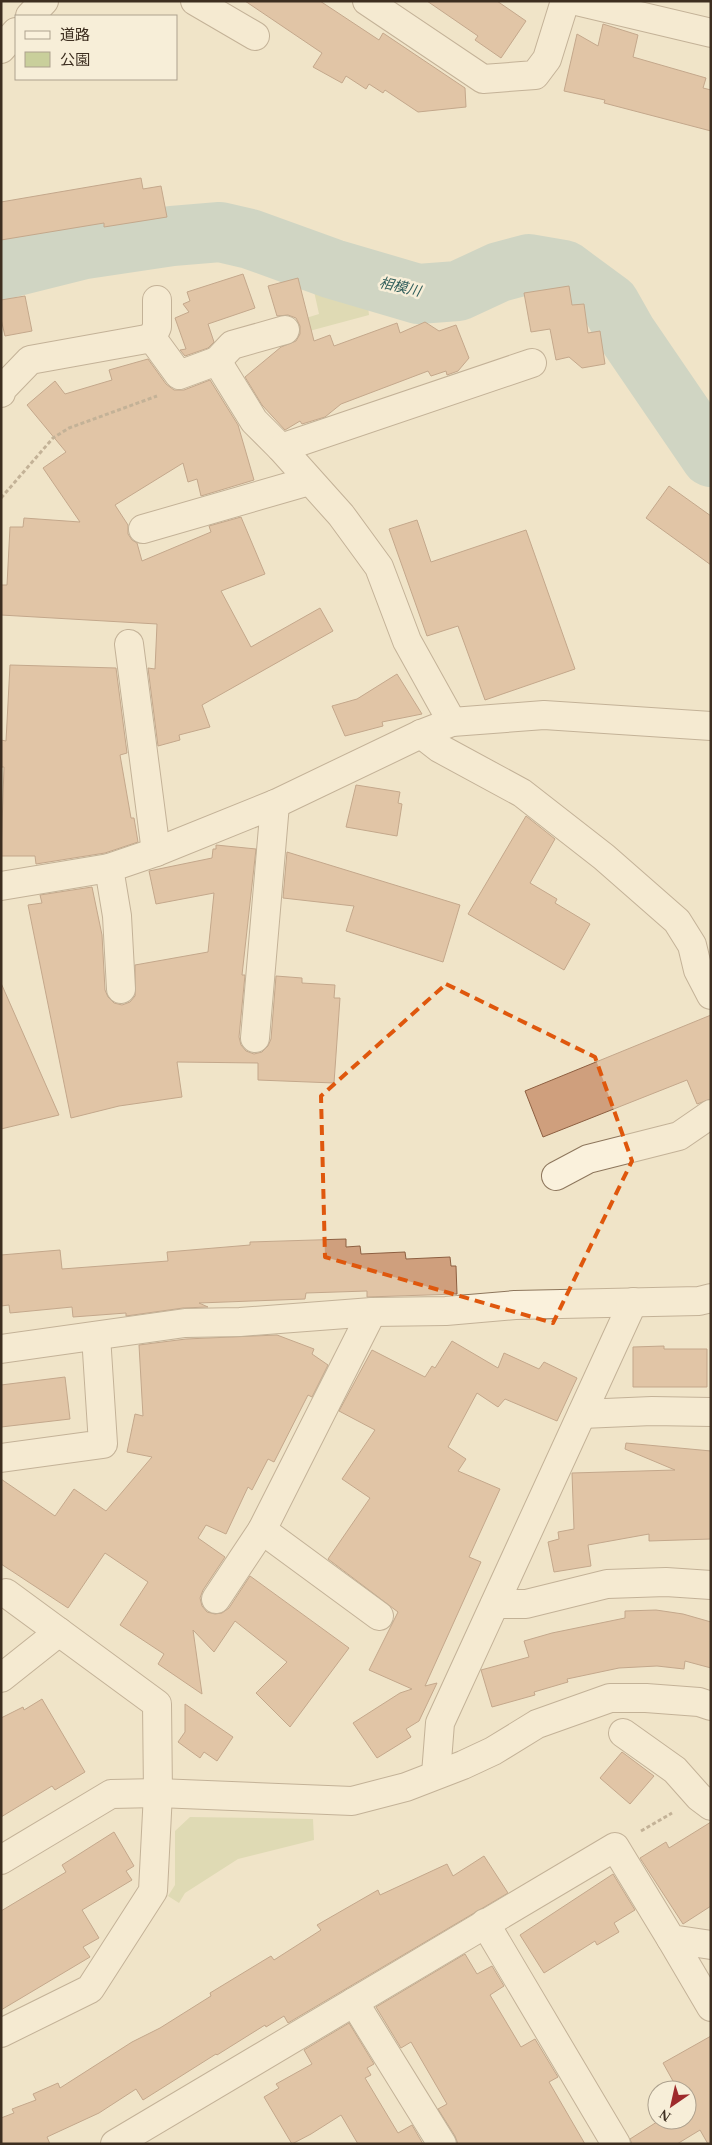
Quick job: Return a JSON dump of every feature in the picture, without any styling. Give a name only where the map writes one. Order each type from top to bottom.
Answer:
[{"type":"street","points":[[31,15],[44,1]]},
{"type":"street","points":[[195,1],[255,36]]},
{"type":"street","points":[[368,1],[483,79],[535,75],[547,60],[566,1]]},
{"type":"street","points":[[576,1],[711,32]]},
{"type":"street","points":[[1,49],[15,33]]},
{"type":"street","points":[[152,338],[157,327],[158,300]]},
{"type":"street","points":[[152,338],[179,375],[217,361],[232,345],[285,330]]},
{"type":"street","points":[[1,393],[2,389],[30,360],[152,338]]},
{"type":"street","points":[[217,361],[254,421],[341,515],[379,568],[407,641],[452,722]]},
{"type":"street","points":[[281,448],[532,363]]},
{"type":"street","points":[[142,529],[309,481]]},
{"type":"street","points":[[129,644],[156,852]]},
{"type":"street","points":[[1,886],[109,868],[156,852],[275,804],[421,734],[452,722],[544,715],[711,726]]},
{"type":"street","points":[[421,734],[439,748],[522,793],[604,857],[677,921],[692,945],[698,970],[711,995]]},
{"type":"street","points":[[254,1038],[275,804]]},
{"type":"street","points":[[109,868],[118,916],[121,989]]},
{"type":"street","points":[[556,1176],[588,1159],[679,1136],[711,1114]]},
{"type":"street","points":[[1,1349],[185,1323],[240,1322],[372,1312],[446,1311],[515,1305],[699,1301],[711,1298]]},
{"type":"street","points":[[436,1774],[440,1723],[633,1302]]},
{"type":"street","points":[[216,1599],[262,1530],[372,1312]]},
{"type":"street","points":[[1,1458],[103,1444],[96,1336]]},
{"type":"street","points":[[582,1414],[652,1411],[711,1412]]},
{"type":"street","points":[[262,1530],[379,1616]]},
{"type":"street","points":[[495,1604],[526,1604],[607,1584],[666,1582],[711,1585]]},
{"type":"street","points":[[1,2032],[90,1989],[153,1892],[158,1793],[158,1704],[6,1593]]},
{"type":"street","points":[[1,1678],[59,1632]]},
{"type":"street","points":[[1,1860],[111,1794],[158,1793],[352,1801],[406,1787],[493,1751],[537,1724],[610,1698],[646,1698],[699,1702],[711,1706]]},
{"type":"street","points":[[623,1733],[675,1770],[705,1801]]},
{"type":"street","points":[[115,2144],[615,1847],[711,2006]]},
{"type":"street","points":[[485,1924],[616,2144]]},
{"type":"street","points":[[671,1939],[711,1944]]},
{"type":"street","points":[[354,2002],[442,2144]]},
{"type":"path","points":[[1,498],[53,438],[69,428],[166,392]]},
{"type":"path","points":[[615,1847],[705,1801]]},
{"type":"highlighted area","points":[[446,984],[595,1057],[632,1161],[553,1323],[325,1257],[321,1096]]},
{"type":"green space","points":[[336,272],[350,294],[368,307],[369,315],[287,337],[283,325],[319,314],[310,273]]},
{"type":"green space","points":[[190,1817],[313,1819],[314,1840],[238,1859],[185,1893],[179,1903],[168,1896],[175,1885],[175,1831]]},
{"type":"building","points":[[245,1],[320,1],[379,40],[383,33],[465,88],[466,107],[418,112],[385,90],[383,93],[369,84],[366,89],[346,76],[342,83],[313,67],[322,53]]},
{"type":"building","points":[[427,1],[497,1],[526,21],[501,58],[475,40],[478,36]]},
{"type":"building","points":[[603,24],[638,35],[633,57],[706,78],[703,88],[711,90],[711,131],[604,103],[605,100],[564,91],[577,34],[598,46]]},
{"type":"building","points":[[141,178],[143,189],[161,186],[167,217],[104,227],[104,223],[1,240],[1,202]]},
{"type":"building","points":[[243,274],[255,308],[208,324],[214,342],[208,348],[185,356],[180,350],[186,349],[175,318],[189,312],[183,304],[190,301],[187,292]]},
{"type":"building","points":[[298,278],[314,341],[330,335],[334,346],[397,323],[400,333],[425,322],[439,331],[456,325],[469,358],[458,371],[447,375],[446,371],[431,376],[428,371],[341,404],[325,417],[302,424],[300,421],[285,430],[262,405],[245,377],[281,347],[296,341],[300,334],[300,326],[296,318],[288,315],[277,316],[268,286]]},
{"type":"building","points":[[569,286],[572,305],[584,304],[588,333],[600,331],[605,364],[582,368],[569,357],[556,360],[550,329],[531,332],[524,293]]},
{"type":"building","points":[[25,296],[32,331],[5,336],[1,319],[1,300]]},
{"type":"building","points":[[148,359],[166,384],[174,390],[184,390],[210,380],[238,425],[254,480],[201,496],[197,479],[188,482],[183,463],[115,505],[128,525],[128,534],[137,543],[142,561],[211,532],[209,526],[241,517],[265,574],[221,591],[251,647],[320,608],[333,631],[202,705],[210,727],[179,735],[180,740],[158,746],[148,668],[155,669],[157,624],[1,615],[1,585],[7,585],[10,527],[23,527],[24,518],[80,522],[43,468],[66,452],[27,405],[55,381],[65,394],[112,380],[109,370]]},
{"type":"building","points":[[669,486],[711,516],[711,565],[646,518]]},
{"type":"building","points":[[417,520],[431,562],[526,530],[575,669],[485,700],[458,626],[427,636],[389,529]]},
{"type":"building","points":[[10,665],[116,668],[127,753],[120,755],[131,818],[134,818],[138,842],[105,853],[36,864],[35,856],[1,856],[4,767],[1,767],[1,740],[6,741]]},
{"type":"building","points":[[397,674],[422,714],[382,722],[383,726],[345,736],[332,706],[357,699]]},
{"type":"building","points":[[356,785],[400,792],[398,803],[402,804],[397,836],[346,827]]},
{"type":"building","points":[[526,816],[555,839],[530,883],[557,899],[555,903],[590,924],[564,970],[468,914]]},
{"type":"building","points":[[216,845],[256,849],[242,975],[245,975],[239,1037],[241,1045],[246,1051],[254,1054],[262,1052],[268,1046],[271,1039],[276,976],[302,978],[302,983],[335,985],[334,998],[340,998],[334,1083],[258,1080],[258,1063],[177,1062],[182,1097],[119,1106],[71,1118],[28,905],[42,903],[40,895],[92,887],[102,935],[105,990],[108,997],[114,1003],[122,1005],[130,1002],[135,996],[135,965],[208,952],[214,893],[156,904],[149,871],[212,858],[213,849],[216,849]]},
{"type":"building","points":[[287,852],[460,905],[443,962],[346,931],[354,906],[283,898]]},
{"type":"building","points":[[1,983],[59,1115],[1,1129]]},
{"type":"building","points":[[711,1015],[711,1099],[697,1104],[687,1080],[543,1137],[525,1091]]},
{"type":"building","points":[[346,1239],[346,1247],[360,1246],[361,1254],[405,1252],[406,1259],[450,1257],[451,1266],[456,1266],[457,1294],[367,1297],[367,1291],[306,1293],[305,1299],[199,1303],[208,1307],[183,1308],[126,1316],[126,1313],[73,1317],[72,1307],[10,1313],[9,1305],[1,1306],[1,1255],[60,1250],[62,1269],[168,1261],[167,1252],[250,1245],[250,1242]]},
{"type":"building","points":[[277,1335],[314,1349],[312,1354],[328,1365],[312,1397],[308,1395],[274,1462],[268,1459],[252,1490],[248,1487],[226,1534],[206,1525],[198,1538],[225,1557],[203,1590],[200,1598],[202,1606],[207,1612],[222,1613],[229,1608],[250,1576],[349,1648],[290,1727],[256,1693],[287,1662],[235,1621],[214,1652],[193,1630],[202,1694],[158,1664],[164,1654],[120,1625],[148,1582],[105,1553],[68,1608],[1,1564],[1,1479],[55,1516],[74,1489],[106,1511],[152,1457],[127,1452],[135,1414],[143,1416],[139,1345],[186,1339]]},
{"type":"building","points":[[452,1341],[498,1368],[504,1353],[539,1369],[544,1362],[577,1378],[557,1421],[505,1399],[498,1407],[477,1393],[448,1447],[466,1459],[458,1471],[500,1489],[469,1557],[481,1562],[425,1686],[437,1683],[419,1721],[406,1729],[411,1737],[377,1758],[353,1723],[400,1693],[412,1689],[369,1670],[398,1612],[328,1559],[370,1498],[342,1479],[375,1430],[339,1411],[372,1350],[425,1377],[432,1366],[435,1368]]},
{"type":"building","points":[[664,1346],[664,1349],[707,1349],[707,1387],[633,1387],[633,1347]]},
{"type":"building","points":[[65,1377],[70,1419],[1,1427],[1,1385]]},
{"type":"building","points":[[626,1443],[711,1451],[711,1539],[649,1541],[649,1534],[588,1545],[591,1566],[554,1572],[548,1542],[559,1539],[558,1532],[574,1529],[572,1473],[675,1470],[625,1449]]},
{"type":"building","points":[[656,1610],[683,1614],[711,1622],[711,1668],[685,1661],[684,1669],[657,1666],[619,1668],[567,1679],[568,1682],[534,1692],[535,1695],[492,1707],[481,1670],[529,1657],[524,1641],[552,1633],[625,1618],[625,1611]]},
{"type":"building","points":[[42,1699],[85,1772],[55,1790],[52,1786],[1,1817],[1,1718],[23,1707],[24,1710]]},
{"type":"building","points":[[185,1704],[233,1737],[217,1761],[204,1752],[200,1758],[178,1742],[185,1732]]},
{"type":"building","points":[[622,1752],[654,1776],[630,1804],[600,1778]]},
{"type":"building","points":[[711,1822],[711,1906],[683,1924],[640,1858],[666,1842],[669,1848]]},
{"type":"building","points":[[114,1832],[134,1866],[126,1871],[132,1880],[82,1910],[99,1938],[83,1947],[90,1957],[1,2010],[1,1911],[66,1872],[62,1865]]},
{"type":"building","points":[[484,1856],[508,1893],[288,2023],[284,2016],[266,2027],[265,2025],[143,2100],[136,2089],[99,2113],[47,2137],[50,2144],[1,2144],[1,2118],[14,2113],[12,2109],[36,2100],[33,2094],[58,2083],[60,2088],[132,2042],[160,2028],[211,1996],[210,1993],[271,1956],[274,1960],[321,1930],[317,1925],[378,1890],[380,1895],[447,1864],[453,1876]]},
{"type":"building","points":[[613,1874],[635,1910],[614,1923],[619,1932],[597,1945],[595,1941],[544,1973],[520,1935]]},
{"type":"building","points":[[465,1954],[477,1974],[492,1966],[504,1986],[490,1995],[521,2047],[535,2039],[558,2077],[549,2082],[585,2144],[458,2144],[438,2109],[447,2104],[411,2042],[401,2048],[376,2007]]},
{"type":"building","points":[[349,2023],[374,2064],[367,2068],[371,2075],[365,2078],[398,2133],[412,2125],[423,2144],[358,2144],[341,2115],[292,2144],[264,2097],[279,2088],[276,2084],[312,2064],[304,2050]]},
{"type":"building","points":[[711,2036],[711,2144],[708,2144],[700,2130],[677,2144],[632,2144],[630,2139],[647,2128],[647,2130],[697,2130],[697,2080],[672,2080],[663,2063]]},
{"type":"waterway","name":"相模川","points":[[1,270],[85,249],[172,236],[220,232],[250,239],[333,269],[418,294],[458,291],[499,272],[529,264],[564,270],[610,304],[627,334],[711,457]]}]
